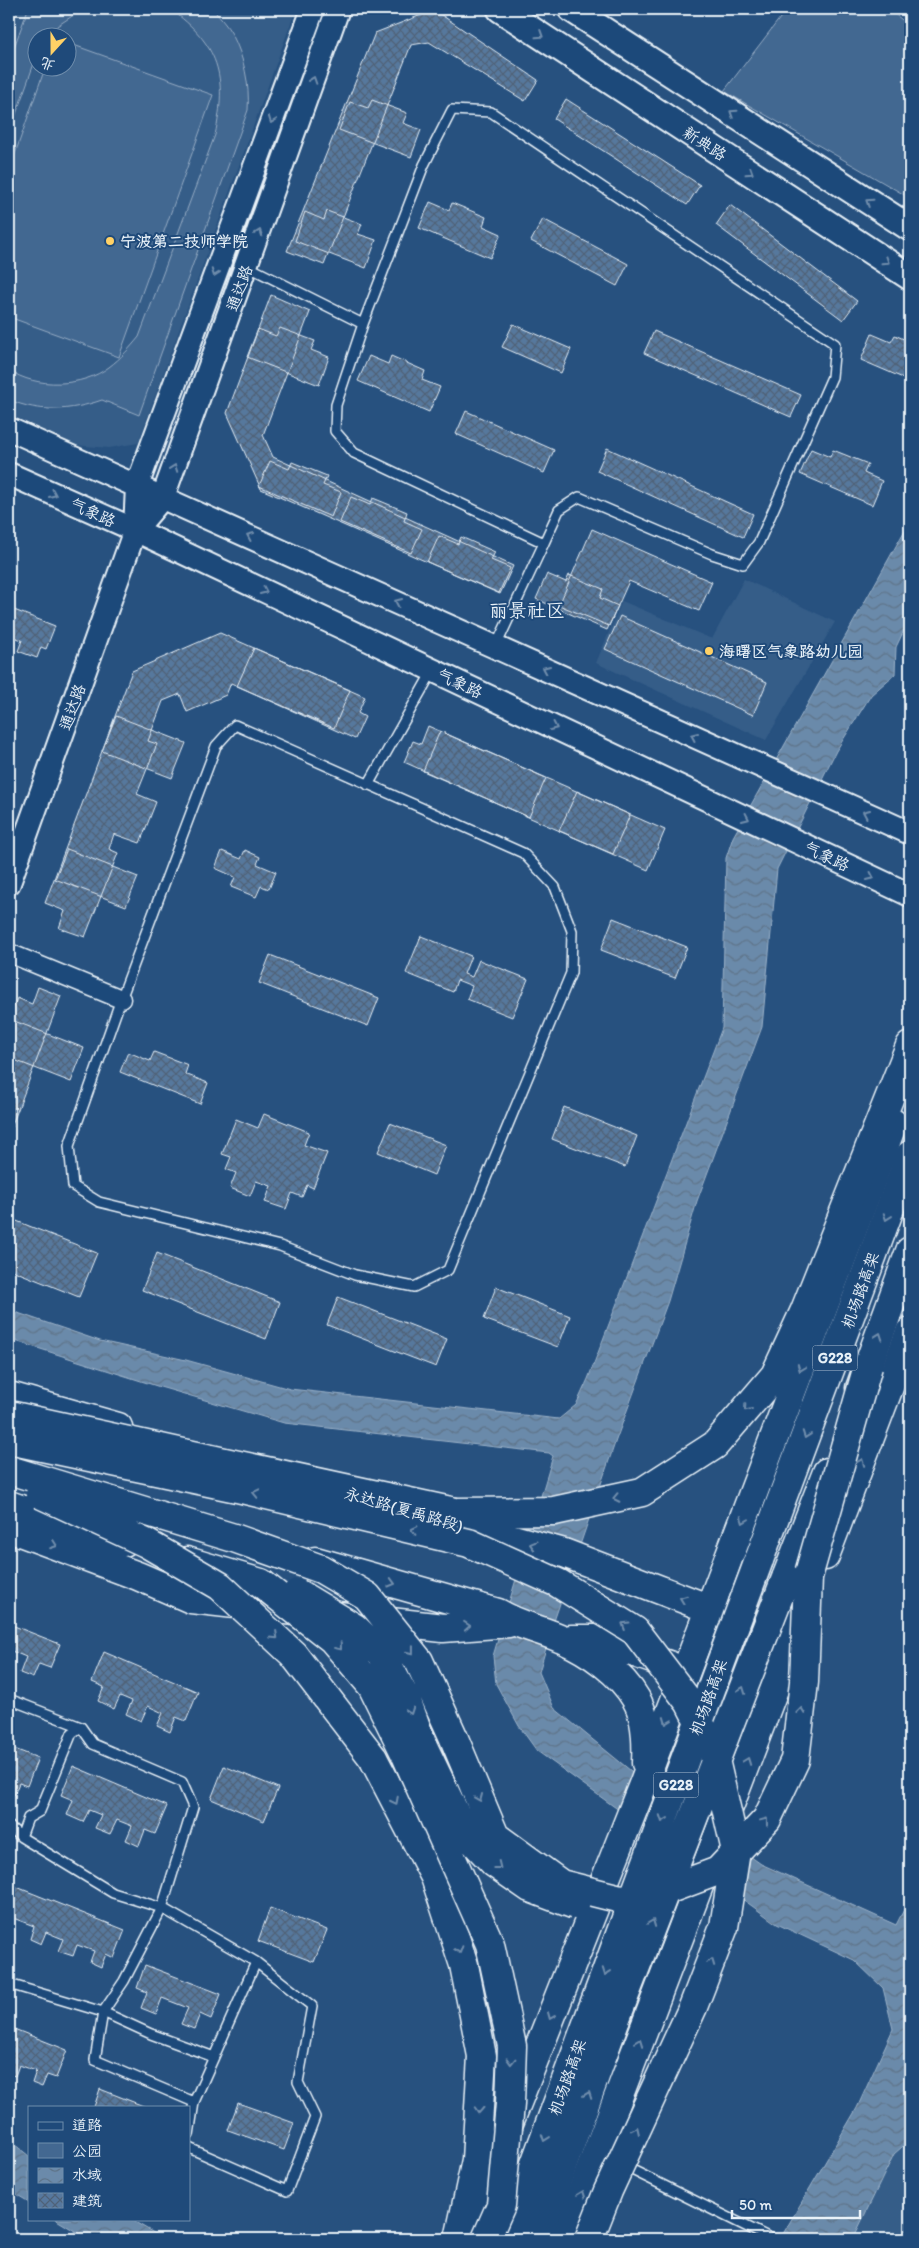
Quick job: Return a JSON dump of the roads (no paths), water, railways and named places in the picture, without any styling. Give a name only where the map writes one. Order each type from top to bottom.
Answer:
[{"type":"main road","name":"新典路","points":[[500,9],[910,277]]},
{"type":"main road","points":[[571,9],[910,228]]},
{"type":"main road","points":[[9,1414],[455,1512],[554,1511],[642,1492],[715,1445],[775,1375],[805,1310],[910,1046]]},
{"type":"main road","points":[[463,2239],[644,1781],[910,1077]]},
{"type":"main road","name":"机场路高架","points":[[507,2239],[910,1155]]},
{"type":"main road","name":"机场路高架","points":[[536,2239],[616,2018],[868,1366],[910,1251]]},
{"type":"main road","points":[[564,2239],[606,2157],[696,1893],[910,1332]]},
{"type":"main road","points":[[9,1504],[57,1522],[301,1594],[355,1628],[382,1654],[406,1699],[422,1744],[463,1830],[494,1863],[530,1888],[568,1903],[604,1911],[718,1871],[767,1819],[796,1760],[804,1682],[808,1577],[868,1366]]},
{"type":"main road","name":"永达路(夏禹路段)","points":[[9,1396],[564,1553],[710,1609],[797,1628]]},
{"type":"main road","points":[[9,1440],[237,1488],[469,1543],[558,1583],[635,1632],[689,1702],[712,1747],[736,1851],[724,1927],[693,2007],[608,2191],[589,2239]]},
{"type":"main road","points":[[9,1471],[243,1541],[321,1569],[367,1596],[419,1661],[495,1836],[561,1884],[621,1899],[659,1893]]},
{"type":"main road","points":[[9,1471],[506,1618],[562,1639],[597,1660],[625,1682],[637,1700],[643,1722],[646,1751],[644,1781]]},
{"type":"main road","points":[[9,1479],[146,1543],[220,1586],[293,1654],[373,1758],[435,1878],[464,1965],[482,2056],[476,2160],[459,2239]]},
{"type":"main road","points":[[9,1528],[138,1576],[191,1600],[443,1628],[506,1618]]},
{"type":"main road","points":[[261,1583],[332,1639],[372,1686],[490,1944],[512,2046],[510,2104],[501,2205],[486,2239]]},
{"type":"main road","points":[[562,1639],[595,1639],[686,1671]]},
{"type":"street","name":"通达路","points":[[9,883],[135,530],[137,486],[313,9]]},
{"type":"street","name":"通达路","points":[[135,530],[163,497],[248,266],[338,9]]},
{"type":"street","points":[[9,429],[910,833]]},
{"type":"street","name":"气象路","points":[[9,474],[135,530],[910,895]]},
{"type":"street","points":[[9,953],[121,998]]},
{"type":"lane","points":[[496,646],[559,510],[578,497],[712,554],[743,564],[760,542],[832,377],[836,344],[491,112],[452,110],[424,165],[363,324],[336,405],[335,431],[354,453],[544,542]]},
{"type":"lane","points":[[248,266],[363,324]]},
{"type":"lane","points":[[368,785],[433,670]]},
{"type":"lane","points":[[234,726],[262,736],[523,853],[555,887],[572,931],[571,974],[448,1270],[414,1287],[355,1275],[280,1246],[99,1202],[73,1186],[69,1146],[121,998],[216,746],[234,726]]},
{"type":"lane","points":[[9,1699],[81,1727],[93,1744],[182,1782],[192,1807],[162,1908],[124,1981],[104,2012],[95,2060],[194,2102]]},
{"type":"lane","points":[[21,1837],[28,1818],[40,1811],[72,1733],[81,1727]]},
{"type":"lane","points":[[9,1826],[21,1837],[114,1893],[162,1908],[256,1962],[312,2006],[298,2082],[315,2117],[287,2190],[190,2148]]},
{"type":"lane","points":[[190,2128],[194,2102],[256,1962]]},
{"type":"lane","points":[[9,1984],[104,2012],[152,2034],[214,2057]]},
{"type":"lane","points":[[606,2157],[772,2239]]},
{"type":"water","points":[[910,521],[910,618],[896,647],[895,674],[871,695],[836,751],[777,869],[762,1027],[697,1201],[668,1301],[616,1440],[555,1618],[539,1672],[554,1708],[631,1771],[761,1864],[896,1925],[910,1898],[910,2140],[894,2154],[853,2239],[780,2239],[857,2108],[893,2029],[883,1988],[854,1960],[777,1924],[537,1751],[519,1726],[496,1684],[493,1656],[553,1456],[549,1453],[284,1423],[160,1387],[9,1339],[9,1310],[100,1341],[186,1360],[290,1389],[559,1419],[576,1405],[588,1379],[722,1028],[726,858],[733,837]]},
{"type":"water","points":[[9,2140],[28,2155],[28,2201],[9,2190]]},
{"type":"water","points":[[57,2220],[132,2220],[164,2239],[88,2239]]},
{"type":"place","name":"宁波第二技师学院","points":[[110,241]]},
{"type":"place","name":"海曙区气象路幼儿园","points":[[709,651]]},
{"type":"district","name":"丽景社区","points":[[527,610]]}]
